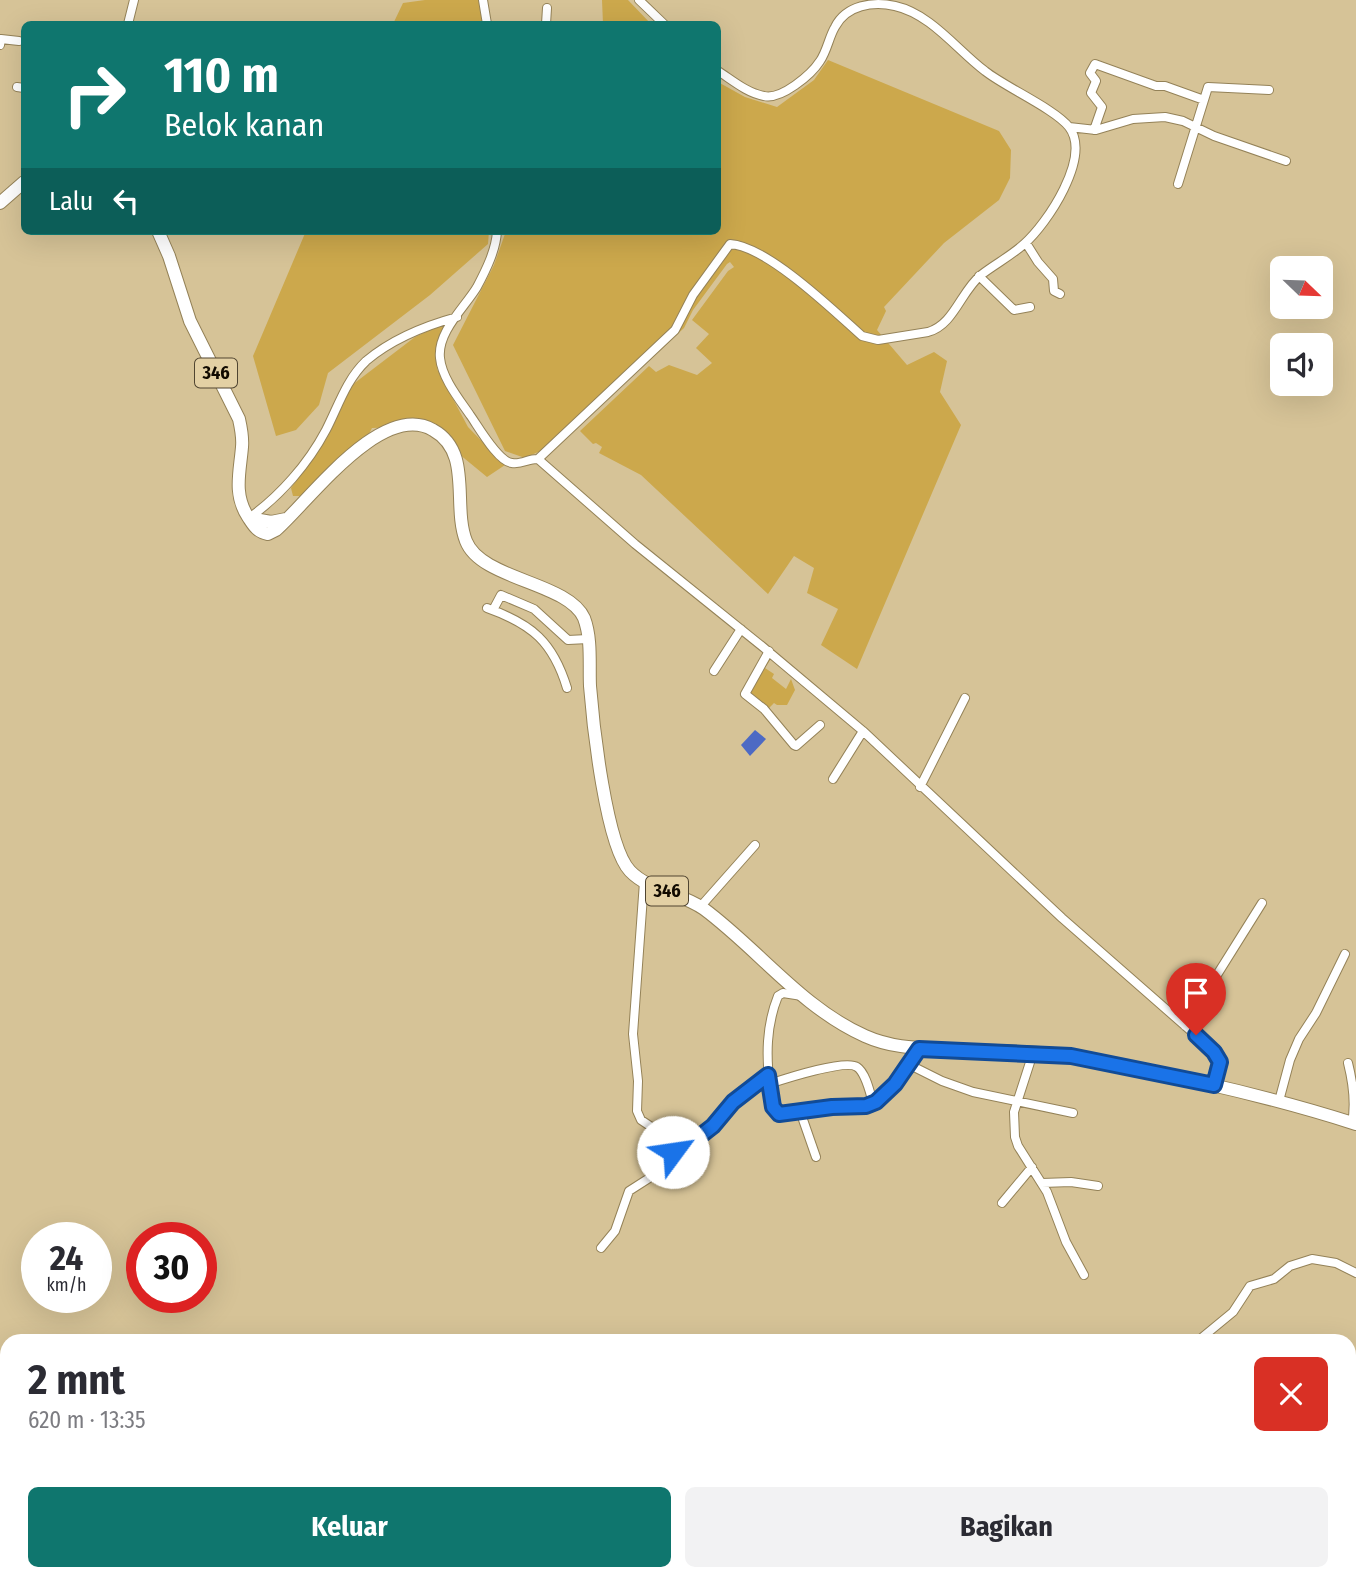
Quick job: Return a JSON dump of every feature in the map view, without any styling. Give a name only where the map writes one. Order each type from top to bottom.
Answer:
[{"type":"main road","points":[[0,203],[21,185]]},
{"type":"main road","name":"346","points":[[160,235],[190,321],[239,419],[243,446],[238,475],[239,490],[242,508],[248,518],[271,522],[288,518],[335,471],[386,430],[408,425],[431,428],[453,449],[457,460],[462,526],[470,550],[503,571],[572,603],[585,621],[593,714],[608,808],[624,863],[633,874],[701,906],[806,997],[863,1035],[897,1047],[1071,1056],[1214,1085],[1354,1123]]},
{"type":"street","points":[[129,21],[134,0]]},
{"type":"street","points":[[482,0],[486,21]]},
{"type":"street","points":[[639,0],[661,21]]},
{"type":"street","points":[[496,235],[491,259],[477,286],[447,331],[440,347],[440,357],[456,396],[490,444],[506,461],[514,464],[538,459],[676,330],[693,295],[730,244],[748,249],[781,267],[862,336],[871,339],[893,338],[936,330],[948,319],[979,276],[1026,243],[1067,184],[1074,155],[1074,140],[1069,127],[985,71],[920,17],[898,6],[877,3],[854,8],[843,16],[835,27],[819,63],[780,95],[761,96],[721,73]]},
{"type":"street","points":[[546,21],[547,8]]},
{"type":"street","points":[[0,45],[0,39],[19,41]]},
{"type":"street","points":[[1094,130],[1102,107],[1091,93],[1096,81],[1090,71],[1095,64],[1204,100]]},
{"type":"street","points":[[1178,184],[1208,87],[1269,90]]},
{"type":"street","points":[[1069,127],[1094,130],[1151,117],[1183,121],[1194,129],[1286,161]]},
{"type":"street","points":[[1026,243],[1053,279],[1055,291],[1060,293]]},
{"type":"street","points":[[979,276],[1014,310],[1030,307]]},
{"type":"street","points":[[248,518],[265,507],[306,461],[325,431],[349,382],[366,362],[398,340],[425,326],[457,317]]},
{"type":"street","points":[[538,459],[635,544],[863,731],[1062,918],[1207,1045],[1219,1058],[1220,1066],[1214,1085]]},
{"type":"street","points":[[567,688],[554,654],[543,640],[510,616],[490,609],[501,595],[534,609],[568,640],[588,639]]},
{"type":"street","points":[[714,671],[741,629]]},
{"type":"street","points":[[769,652],[745,694],[764,709],[796,746],[820,725]]},
{"type":"street","points":[[920,787],[965,698]]},
{"type":"street","points":[[833,779],[863,731]]},
{"type":"street","points":[[701,906],[755,845]]},
{"type":"street","points":[[644,881],[633,1034],[638,1081],[637,1111],[642,1120],[668,1138],[673,1152]]},
{"type":"street","points":[[1185,1026],[1262,903]]},
{"type":"street","points":[[1279,1101],[1298,1039],[1316,1013],[1345,954]]},
{"type":"street","points":[[806,997],[783,993],[777,998],[767,1040],[769,1079],[775,1112],[779,1114],[832,1107],[866,1106],[873,1103],[895,1084],[919,1049]]},
{"type":"street","points":[[1033,1052],[1017,1101],[1013,1120],[1015,1137],[1042,1182],[1065,1241],[1084,1275]]},
{"type":"street","points":[[1348,1063],[1354,1090],[1354,1123]]},
{"type":"street","points":[[909,1065],[972,1092],[1073,1113]]},
{"type":"street","points":[[601,1248],[615,1231],[627,1193],[654,1175],[673,1152],[690,1144],[713,1126],[733,1102],[769,1079],[834,1066],[854,1066],[860,1069],[873,1103]]},
{"type":"street","points":[[800,1111],[816,1157]]},
{"type":"street","points":[[1002,1203],[1032,1167]]},
{"type":"street","points":[[1042,1182],[1098,1186]]},
{"type":"street","points":[[1206,1334],[1233,1312],[1250,1286],[1274,1279],[1290,1266],[1312,1259],[1336,1263],[1356,1273]]},
{"type":"shaded area","points":[[425,0],[481,0],[483,21],[394,21],[403,3]]},
{"type":"shaded area","points":[[602,0],[628,0],[648,21],[603,21]]},
{"type":"shaded area","points":[[828,60],[999,131],[1011,150],[1010,178],[999,200],[944,243],[884,307],[886,311],[877,330],[907,365],[934,352],[947,361],[940,392],[961,425],[857,669],[821,645],[838,609],[807,593],[814,568],[794,556],[768,594],[641,475],[599,453],[602,447],[593,444],[580,431],[649,366],[656,372],[669,365],[697,375],[712,363],[696,348],[709,334],[692,320],[728,271],[734,267],[730,262],[693,310],[684,328],[547,456],[538,452],[525,458],[505,451],[453,345],[494,265],[505,235],[721,235],[721,84],[745,97],[777,107],[814,80]]},
{"type":"shaded area","points":[[304,235],[489,235],[488,244],[430,295],[328,373],[319,405],[296,430],[276,436],[253,356]]},
{"type":"shaded area","points":[[445,323],[436,351],[437,369],[468,427],[505,465],[487,477],[425,426],[372,428],[362,447],[305,496],[293,496],[291,488],[327,438],[352,385],[415,337]]},
{"type":"shaded area","points":[[769,654],[772,657],[765,668],[774,674],[772,678],[786,689],[791,679],[795,690],[787,705],[774,703],[767,710],[747,694]]},
{"type":"water","points":[[755,730],[766,739],[750,756],[741,745]]},
{"type":"route","points":[[673,1152],[690,1144],[713,1126],[733,1102],[768,1075],[773,1107],[779,1114],[832,1107],[866,1106],[876,1102],[895,1084],[919,1049],[1033,1052],[1071,1056],[1214,1085],[1220,1066],[1219,1058],[1196,1035]]}]
